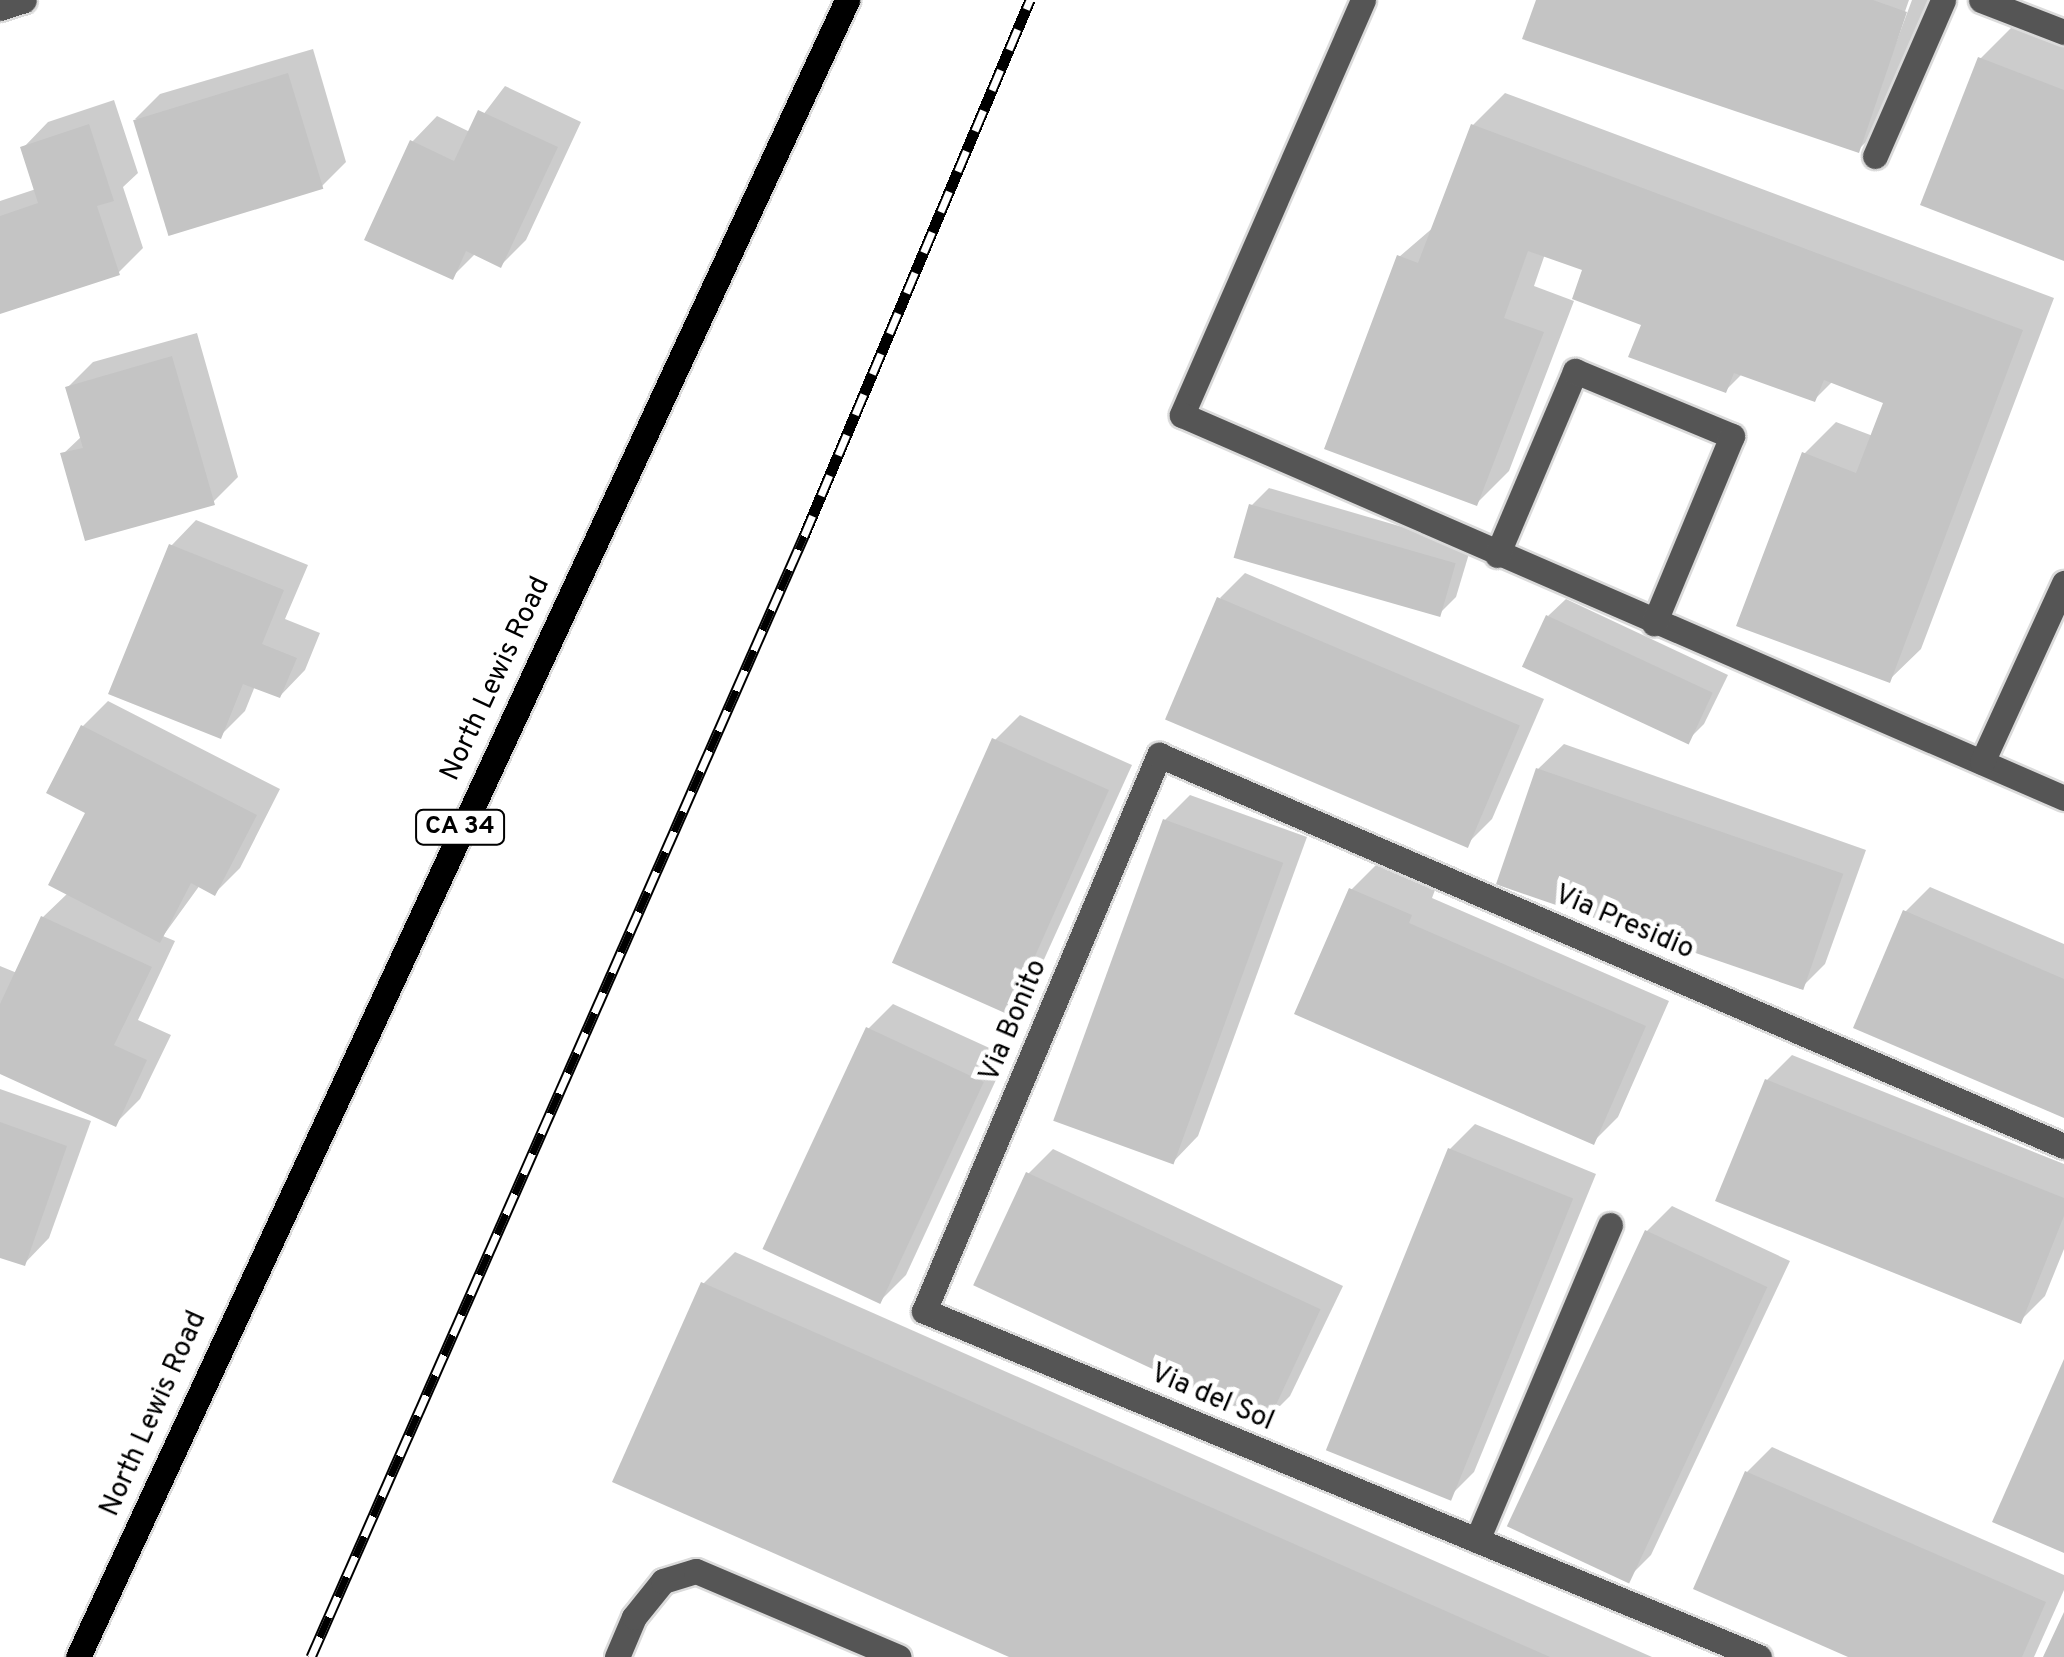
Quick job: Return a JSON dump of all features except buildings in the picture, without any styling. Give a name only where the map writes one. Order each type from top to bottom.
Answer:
[{"type":"main road","name":"North Lewis Road","points":[[78,1657],[846,0]]},
{"type":"street","points":[[0,8],[24,0]]},
{"type":"street","points":[[1362,0],[1182,415],[2064,798]]},
{"type":"street","points":[[1875,156],[1942,0]]},
{"type":"street","points":[[1981,0],[2064,32]]},
{"type":"street","points":[[1497,555],[1575,371],[1732,436],[1654,623]]},
{"type":"street","points":[[1982,762],[2064,583]]},
{"type":"street","name":"Via Presidio","points":[[1159,755],[2064,1146]]},
{"type":"street","name":"Via Bonito","points":[[924,1311],[1159,755]]},
{"type":"street","points":[[1476,1540],[1610,1226]]},
{"type":"street","name":"Via del Sol","points":[[924,1311],[1759,1657]]},
{"type":"street","points":[[618,1657],[634,1617],[663,1582],[696,1571],[898,1657]]},
{"type":"railway","points":[[311,1657],[804,536],[1030,0]]}]
